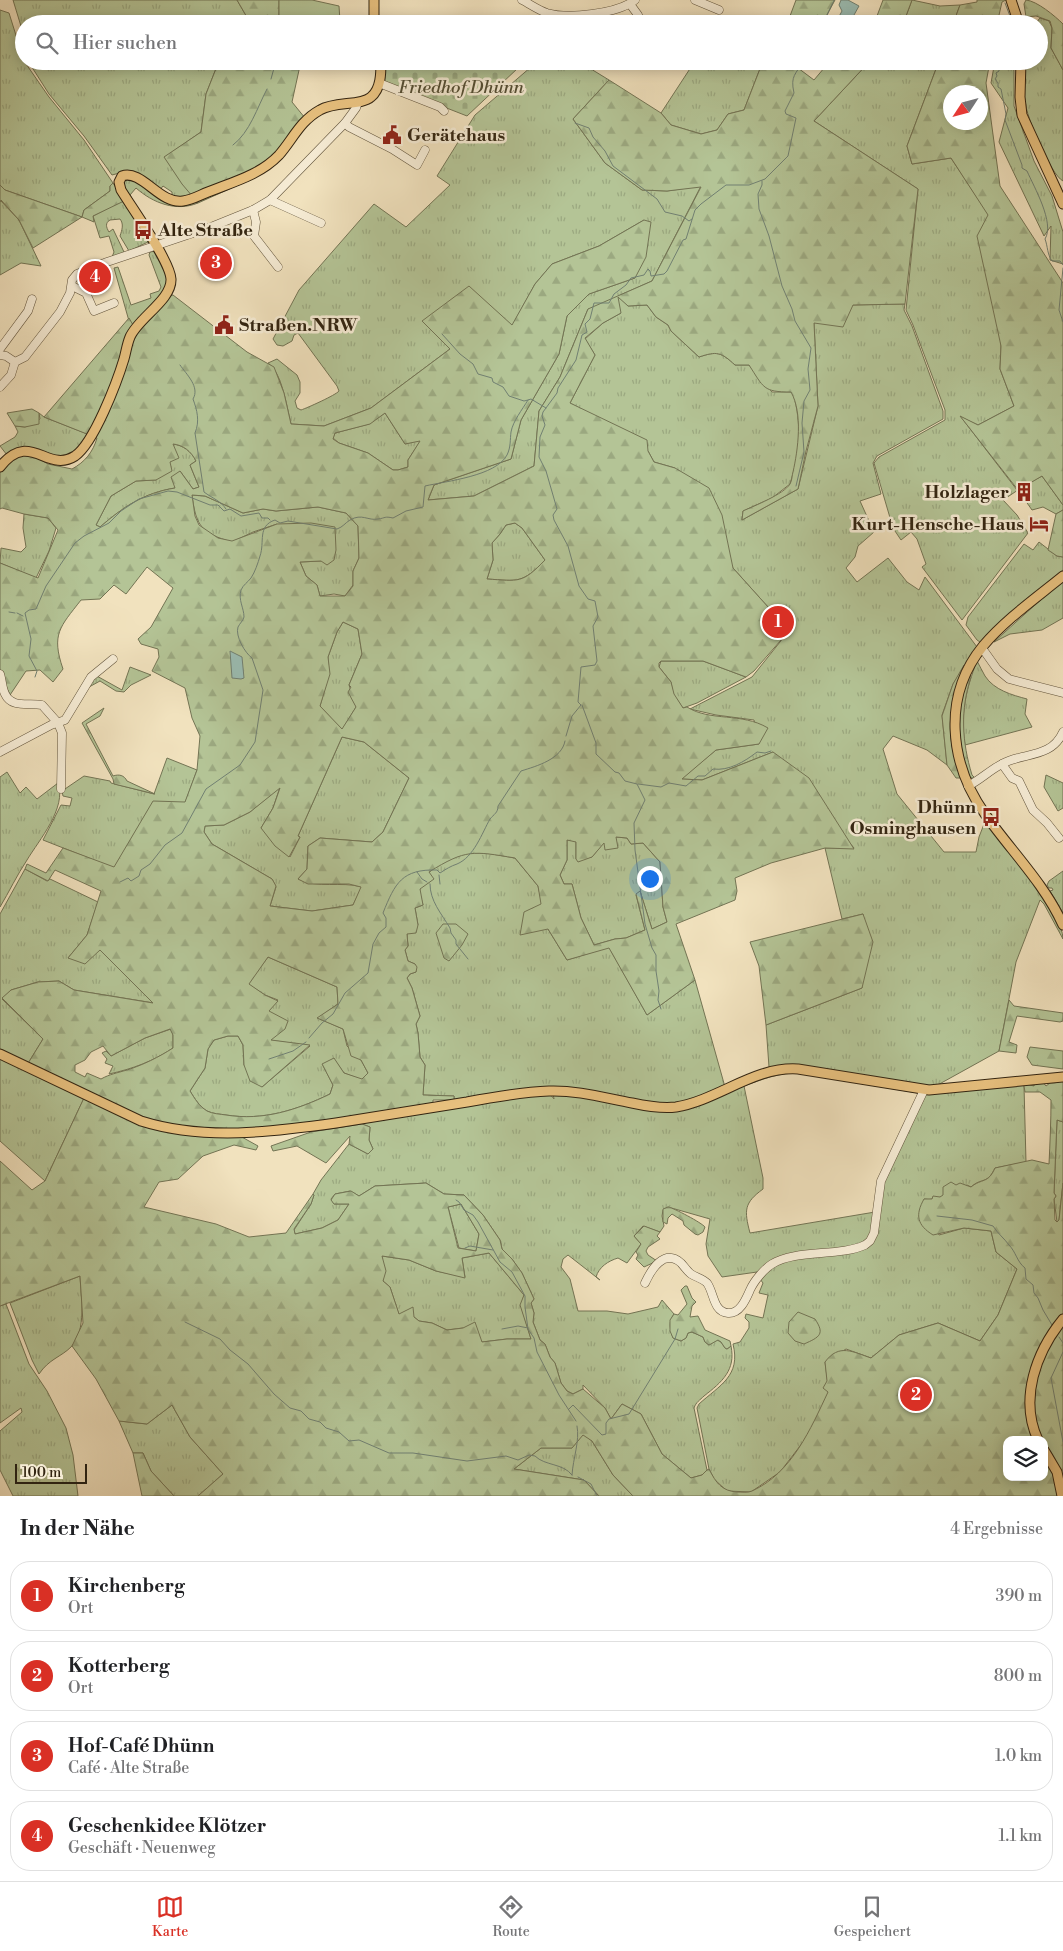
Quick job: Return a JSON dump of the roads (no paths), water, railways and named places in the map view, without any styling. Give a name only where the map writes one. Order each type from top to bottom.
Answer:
[{"type":"main road","points":[[374,0],[374,15]]},
{"type":"main road","points":[[1011,0],[1016,15]]},
{"type":"main road","points":[[0,468],[8,459],[19,452],[31,451],[63,461],[73,457],[84,448],[116,382],[130,337],[137,324],[161,300],[169,288],[170,275],[156,246],[121,190],[119,182],[123,175],[132,175],[168,198],[177,201],[185,201],[236,182],[264,167],[279,154],[305,120],[322,108],[340,103],[358,102],[371,97],[379,82],[380,70]]},
{"type":"main road","points":[[1020,70],[1022,115],[1059,185],[1063,204]]},
{"type":"main road","points":[[1063,576],[1000,628],[982,648],[968,669],[962,683],[955,716],[956,749],[961,771],[968,786],[985,814],[1040,885],[1063,925]]},
{"type":"main road","points":[[0,1054],[141,1121],[158,1127],[220,1134],[302,1128],[507,1095],[548,1091],[570,1092],[671,1108],[688,1104],[768,1072],[784,1068],[924,1090],[1063,1077]]},
{"type":"main road","points":[[1037,1436],[1030,1413],[1030,1392],[1044,1345],[1063,1319]]},
{"type":"main road","points":[[1048,1457],[1057,1472],[1062,1496]]},
{"type":"street","points":[[522,0],[542,11],[555,14],[618,10],[632,2],[638,15]]},
{"type":"street","points":[[695,0],[719,10]]},
{"type":"street","points":[[379,82],[443,108],[444,111]]},
{"type":"street","points":[[0,387],[10,374],[15,362],[25,357],[60,312],[72,286],[72,280],[82,271],[211,227],[252,210],[270,200],[345,123],[358,102]]},
{"type":"street","points":[[345,123],[417,164],[425,150]]},
{"type":"street","points":[[270,200],[321,223]]},
{"type":"street","points":[[252,210],[256,222],[254,236],[278,267]]},
{"type":"street","points":[[72,286],[86,293],[91,314],[114,303]]},
{"type":"street","points":[[0,349],[28,311],[32,299]]},
{"type":"street","points":[[0,355],[6,356],[15,362]]},
{"type":"street","points":[[982,648],[997,669],[1009,679],[1063,693]]},
{"type":"street","points":[[0,752],[67,718],[91,677],[113,659]]},
{"type":"street","points":[[0,674],[5,694],[11,701],[18,704],[42,705],[58,723],[62,733],[60,789]]},
{"type":"street","points":[[968,786],[1002,764],[1042,753],[1059,740],[1063,732]]},
{"type":"street","points":[[1002,764],[1012,778],[1018,781],[1033,810],[1059,838]]},
{"type":"street","points":[[645,1283],[652,1268],[658,1262],[668,1258],[675,1259],[691,1274],[706,1281],[715,1304],[724,1312],[731,1313],[737,1310],[747,1299],[750,1290],[758,1278],[775,1262],[865,1245],[870,1241],[874,1233],[879,1190],[883,1177],[924,1090]]},
{"type":"water","points":[[841,0],[848,0],[859,6],[854,15],[840,15],[842,11],[839,5]]},
{"type":"water","points":[[230,651],[242,657],[244,678],[232,678]]},
{"type":"waterway","points":[[827,15],[834,0]]},
{"type":"waterway","points":[[1005,3],[1010,15]]},
{"type":"waterway","points":[[271,79],[274,70]]},
{"type":"waterway","points":[[566,736],[572,716],[581,705],[578,702],[581,667],[595,665],[597,661],[593,626],[598,617],[595,601],[588,599],[579,586],[568,546],[554,520],[553,515],[557,509],[546,471],[539,457],[540,437],[545,425],[542,416],[543,412],[557,393],[558,388],[576,360],[582,335],[587,332],[585,324],[590,319],[594,303],[609,303],[614,294],[626,285],[631,278],[644,275],[648,269],[651,276],[664,274],[683,240],[686,239],[695,210],[701,204],[726,185],[749,185],[765,179],[788,156],[796,118],[786,114],[785,111],[794,93],[793,82],[798,70]]},
{"type":"waterway","points":[[999,70],[996,73],[995,79],[998,87],[1001,89],[1006,114],[1005,120],[1022,168],[1027,171],[1046,215],[1047,232],[1045,239],[1049,256],[1052,261],[1060,261],[1063,265]]},
{"type":"waterway","points":[[233,145],[249,127],[267,89]]},
{"type":"waterway","points":[[575,123],[589,128],[613,166],[657,199],[665,212],[682,216],[689,221],[692,219]]},
{"type":"waterway","points":[[762,181],[758,194],[759,209],[769,236],[782,286],[795,321],[811,348],[808,369],[810,390],[804,401],[802,423],[804,452],[796,486]]},
{"type":"waterway","points":[[1063,268],[1059,310],[1063,322]]},
{"type":"waterway","points":[[442,334],[460,354],[473,364],[478,374],[492,378],[493,382],[503,387],[509,396],[524,401],[528,400]]},
{"type":"waterway","points":[[180,365],[192,381],[195,390],[193,399],[198,420],[195,433],[204,492],[226,509]]},
{"type":"waterway","points":[[120,882],[128,878],[131,881],[139,876],[141,870],[150,864],[165,845],[182,833],[206,789],[240,765],[255,742],[263,690],[252,658],[241,644],[237,631],[244,617],[240,597],[241,590],[251,578],[256,567],[266,526],[275,520],[280,523],[288,521],[337,529],[354,518],[393,518],[406,511],[423,507],[425,486],[470,477],[493,468],[501,462],[507,455],[514,424],[528,400],[531,399],[546,408]]},
{"type":"waterway","points":[[35,677],[37,671],[29,656],[31,639],[25,613],[36,609],[46,586],[75,543],[109,523],[121,511],[139,499],[168,491],[177,492],[210,505],[218,505],[224,511],[230,509],[241,516],[259,513],[262,518],[270,520]]},
{"type":"waterway","points":[[9,612],[15,613]]},
{"type":"waterway","points":[[17,613],[23,616]]},
{"type":"waterway","points":[[582,705],[596,743],[596,754],[615,772],[619,773],[625,781],[637,784],[645,800],[634,823],[635,850],[645,924],[656,955],[658,1000],[661,1009]]},
{"type":"waterway","points":[[309,1038],[333,1014],[345,993],[368,973],[373,944],[379,933],[386,927],[386,918],[383,913],[392,893],[401,880],[415,872],[425,870],[437,870],[440,873],[463,861],[477,844],[490,819],[497,812],[498,806],[521,771],[554,757],[559,753],[565,741]]},
{"type":"waterway","points":[[638,784],[661,787],[669,783],[686,786],[698,776],[705,776],[713,769],[725,769],[742,762],[757,752],[765,753],[771,751]]},
{"type":"waterway","points":[[417,872],[427,882]]},
{"type":"waterway","points":[[439,875],[440,884]]},
{"type":"waterway","points":[[430,884],[430,890],[437,907],[450,928],[456,944],[468,959]]},
{"type":"waterway","points":[[269,1059],[293,1051],[306,1042]]},
{"type":"waterway","points":[[456,1200],[464,1210],[473,1215],[500,1262],[512,1272],[525,1296],[528,1329],[534,1338],[537,1352],[559,1395],[576,1421]]},
{"type":"waterway","points":[[937,1216],[972,1220],[993,1226],[1025,1268],[1026,1279],[1033,1285],[1034,1293],[1052,1325]]},
{"type":"waterway","points":[[465,1248],[470,1246],[493,1250]]},
{"type":"waterway","points":[[185,1322],[220,1339],[230,1350],[248,1364],[274,1394],[290,1408],[301,1411],[309,1419],[320,1422],[326,1428],[339,1432],[349,1441],[359,1440],[389,1453],[413,1453],[467,1461],[506,1456],[518,1460],[529,1455],[564,1468],[572,1475]]},
{"type":"waterway","points":[[502,1329],[518,1326],[528,1328]]},
{"type":"waterway","points":[[569,1409],[573,1405],[602,1435],[606,1434],[606,1423],[609,1419],[629,1414],[675,1339],[678,1329]]},
{"type":"waterway","points":[[1059,1337],[1063,1343]]},
{"type":"waterway","points":[[1063,1352],[1051,1378],[1063,1442]]},
{"type":"waterway","points":[[572,1475],[578,1438],[577,1426]]},
{"type":"waterway","points":[[578,1477],[591,1484],[597,1496]]},
{"type":"place","name":"Gerätehaus","points":[[392,135]]},
{"type":"place","name":"Alte Straße","points":[[143,230]]},
{"type":"place","name":"Hof-Café Dhünn","points":[[216,263]]},
{"type":"place","name":"Geschenkidee Klötzer","points":[[95,277]]},
{"type":"place","name":"Straßen.NRW","points":[[224,325]]},
{"type":"place","name":"Holzlager","points":[[1024,492]]},
{"type":"place","name":"Kurt-Hensche-Haus","points":[[1039,524]]},
{"type":"place","name":"Kirchenberg","points":[[778,622]]},
{"type":"place","name":"Dhünn Osminghausen","points":[[991,817]]},
{"type":"place","name":"Kotterberg","points":[[916,1395]]},
{"type":"park label","name":"Friedhof Dhünn","points":[[461,87]]}]
